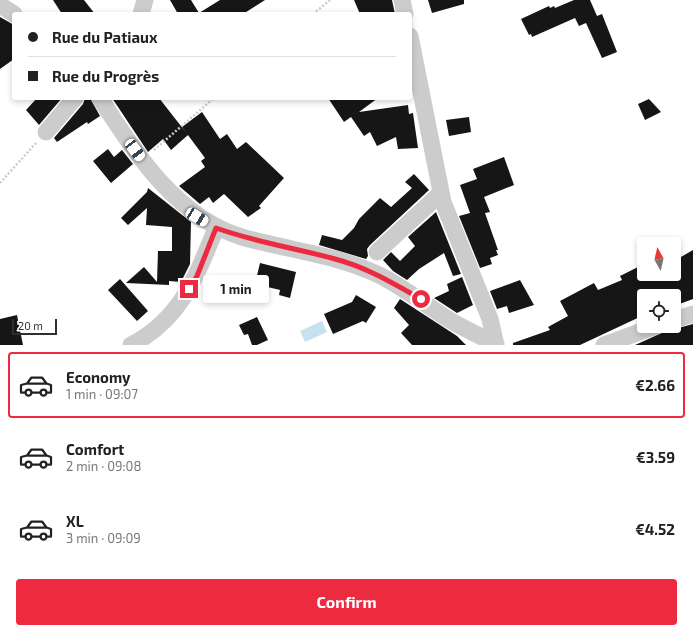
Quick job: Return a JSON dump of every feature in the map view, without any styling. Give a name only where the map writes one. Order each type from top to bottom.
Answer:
[{"type":"street","points":[[142,12],[145,0]]},
{"type":"street","points":[[402,0],[405,12]]},
{"type":"street","points":[[0,5],[12,13]]},
{"type":"street","points":[[412,46],[441,193],[484,308],[488,342]]},
{"type":"street","points":[[46,132],[73,100]]},
{"type":"street","points":[[101,100],[120,131],[143,160],[169,191],[197,217],[216,228],[244,238],[336,259],[379,275],[421,299],[452,321],[488,342]]},
{"type":"street","points":[[377,252],[441,193]]},
{"type":"street","points":[[131,345],[162,324],[181,303],[197,276],[216,228]]},
{"type":"street","points":[[681,318],[693,314]]},
{"type":"street","points":[[604,345],[637,333]]},
{"type":"path","points":[[315,12],[330,0]]},
{"type":"path","points":[[143,160],[212,100]]},
{"type":"path","points":[[0,183],[46,132]]},
{"type":"water","points":[[322,321],[327,332],[305,342],[300,331]]},
{"type":"building","points":[[53,0],[84,0],[93,12],[61,12]]},
{"type":"building","points":[[170,0],[191,0],[198,12],[177,12]]},
{"type":"building","points":[[220,0],[265,0],[246,12],[201,12]]},
{"type":"building","points":[[354,0],[392,0],[395,12],[359,12]]},
{"type":"building","points":[[428,0],[464,0],[464,4],[432,13]]},
{"type":"building","points":[[574,0],[590,0],[597,16],[602,14],[617,52],[602,58],[586,23],[579,26],[575,18],[532,37],[531,34],[529,35],[521,19],[549,6],[550,8],[554,6],[555,8]]},
{"type":"building","points":[[0,17],[12,24],[12,60],[0,69]]},
{"type":"building","points":[[649,99],[661,112],[645,120],[638,104]]},
{"type":"building","points":[[35,100],[60,100],[39,125],[26,110]]},
{"type":"building","points":[[84,100],[91,100],[100,116],[88,124],[87,122],[57,142],[54,138],[83,104]]},
{"type":"building","points":[[113,100],[161,100],[188,135],[171,150],[163,139],[148,152]]},
{"type":"building","points":[[329,100],[375,100],[359,112],[408,105],[409,114],[413,113],[418,148],[398,149],[396,137],[377,146],[370,132],[364,136],[351,117],[344,122]]},
{"type":"building","points":[[202,112],[220,139],[227,134],[237,149],[246,142],[284,178],[259,206],[261,208],[248,217],[224,194],[213,203],[209,197],[200,204],[179,186],[205,167],[201,161],[205,158],[182,127]]},
{"type":"building","points":[[469,117],[471,132],[449,136],[446,120]]},
{"type":"building","points":[[108,149],[114,157],[122,150],[133,164],[111,183],[93,161]]},
{"type":"building","points":[[504,157],[514,185],[484,197],[490,212],[485,213],[498,250],[496,250],[498,255],[490,258],[492,264],[480,268],[459,216],[470,213],[460,185],[477,179],[473,169]]},
{"type":"building","points":[[414,174],[429,190],[370,245],[367,249],[368,256],[366,259],[319,245],[322,235],[342,240],[354,228],[359,219],[380,198],[391,207],[412,188],[405,182]]},
{"type":"building","points":[[148,188],[191,222],[190,264],[181,282],[169,281],[169,285],[126,283],[144,267],[157,282],[158,251],[172,251],[172,227],[146,225],[147,208],[128,225],[121,218],[147,192]]},
{"type":"building","points":[[436,212],[461,274],[453,276],[444,253],[419,269],[407,280],[393,271],[383,260],[391,252],[400,261],[415,246],[408,237]]},
{"type":"building","points":[[693,250],[693,299],[681,303],[681,289],[637,289],[637,318],[580,345],[513,345],[513,343],[550,330],[548,327],[568,316],[560,301],[594,283],[598,290],[622,280],[620,276],[637,268],[637,281],[681,281],[681,257]]},
{"type":"building","points":[[260,263],[296,272],[290,298],[279,295],[280,290],[255,284]]},
{"type":"building","points":[[462,277],[473,305],[457,313],[434,298],[449,291],[447,284]]},
{"type":"building","points":[[120,279],[148,311],[137,321],[108,290]]},
{"type":"building","points":[[520,280],[534,305],[509,313],[507,306],[497,309],[490,291]]},
{"type":"building","points":[[356,295],[376,307],[366,323],[363,321],[333,334],[324,314],[352,302]]},
{"type":"building","points":[[400,299],[457,336],[466,345],[412,345],[401,333],[409,325],[394,308]]},
{"type":"building","points":[[17,315],[23,345],[0,345],[0,319]]},
{"type":"building","points":[[257,317],[268,340],[257,345],[252,345],[248,334],[244,335],[239,325]]},
{"type":"building","points":[[693,324],[693,345],[635,345],[662,333],[681,333],[681,327]]},
{"type":"route","points":[[189,289],[197,276],[216,228],[244,238],[336,259],[379,275],[421,299]]}]
